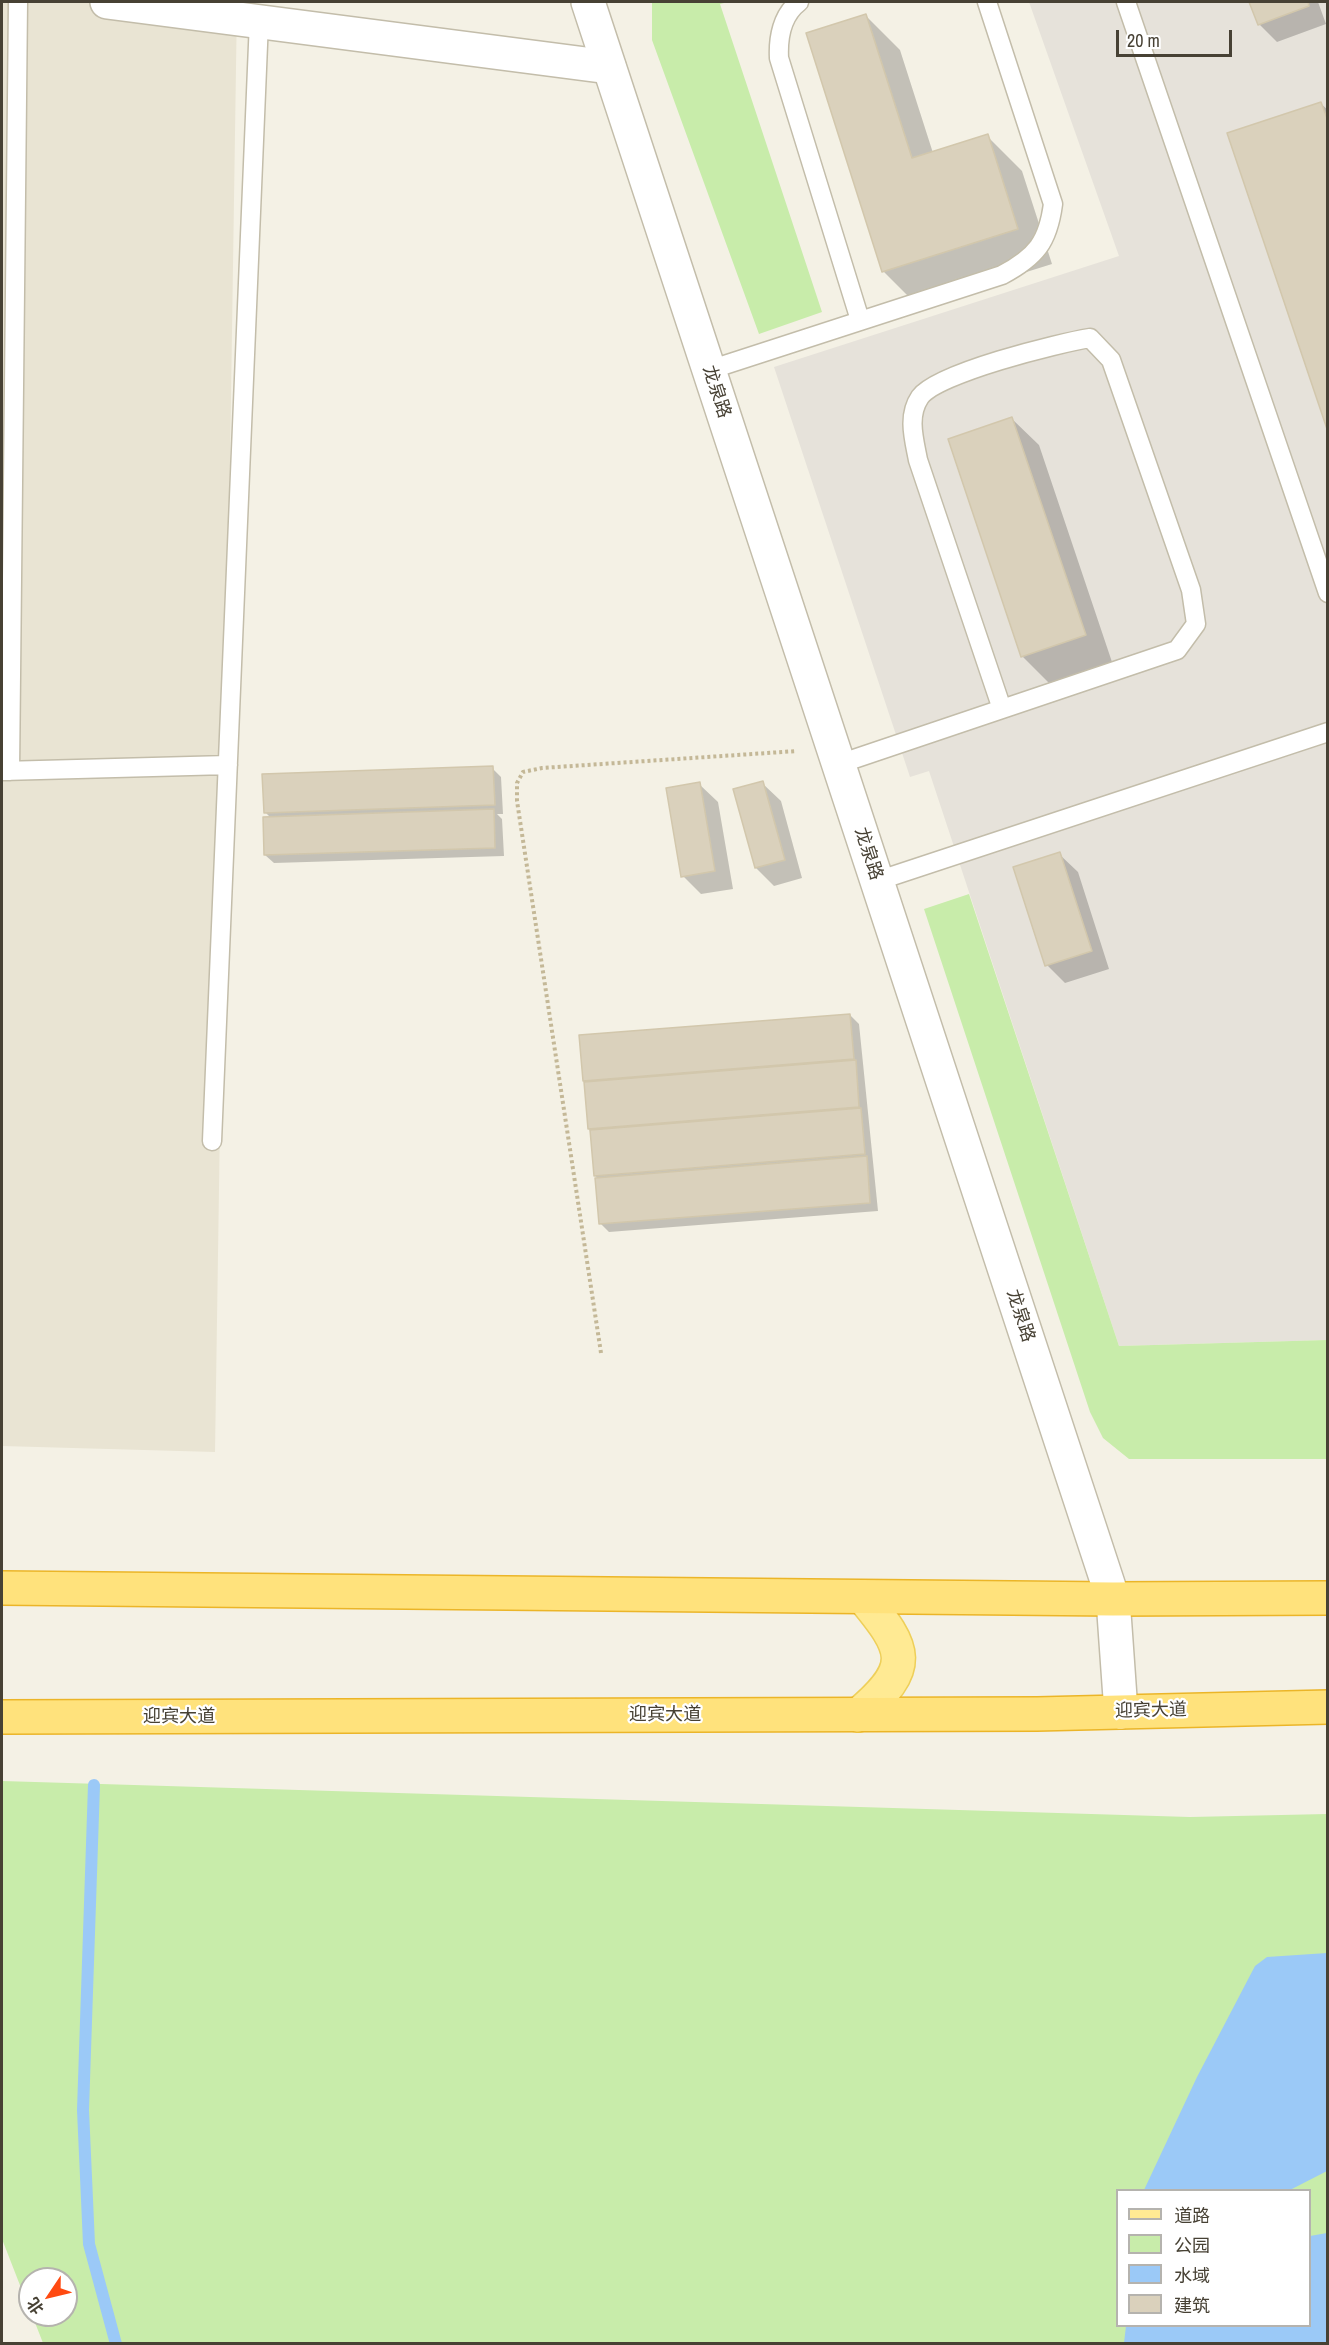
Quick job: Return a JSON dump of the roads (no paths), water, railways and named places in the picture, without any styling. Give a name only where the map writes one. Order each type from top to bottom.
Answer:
[{"type":"highway","points":[[2,1588],[1113,1599],[1328,1598]]},
{"type":"highway","name":"迎宾大道","points":[[2,1717],[858,1715],[1328,1707]]},
{"type":"main road","points":[[858,1715],[885,1693],[897,1671],[897,1644],[862,1597]]},
{"type":"street","points":[[107,2],[609,67]]},
{"type":"street","name":"龙泉路","points":[[588,2],[1113,1599],[1121,1712]]},
{"type":"lane","points":[[18,2],[6,771],[228,765]]},
{"type":"lane","points":[[799,2],[784,22],[778,41],[779,58],[860,320]]},
{"type":"lane","points":[[709,370],[1002,274],[1018,266],[1036,251],[1046,237],[1053,204],[987,2]]},
{"type":"lane","points":[[1126,2],[1328,593]]},
{"type":"lane","points":[[212,1141],[259,21]]},
{"type":"lane","points":[[836,757],[1002,710],[1177,650],[1196,624],[1191,590],[1111,360],[1090,339],[1060,343],[945,379],[920,396],[911,424],[918,460],[1002,710]]},
{"type":"lane","points":[[877,881],[1328,732]]},
{"type":"water","points":[[1327,1953],[1327,2171],[1292,2189],[1144,2189],[1197,2077],[1255,1966],[1267,1957]]},
{"type":"water","points":[[1327,2233],[1327,2343],[1124,2343],[1126,2327],[1311,2327],[1311,2236]]},
{"type":"waterway","points":[[94,1785],[83,2110],[89,2244],[116,2344]]}]
